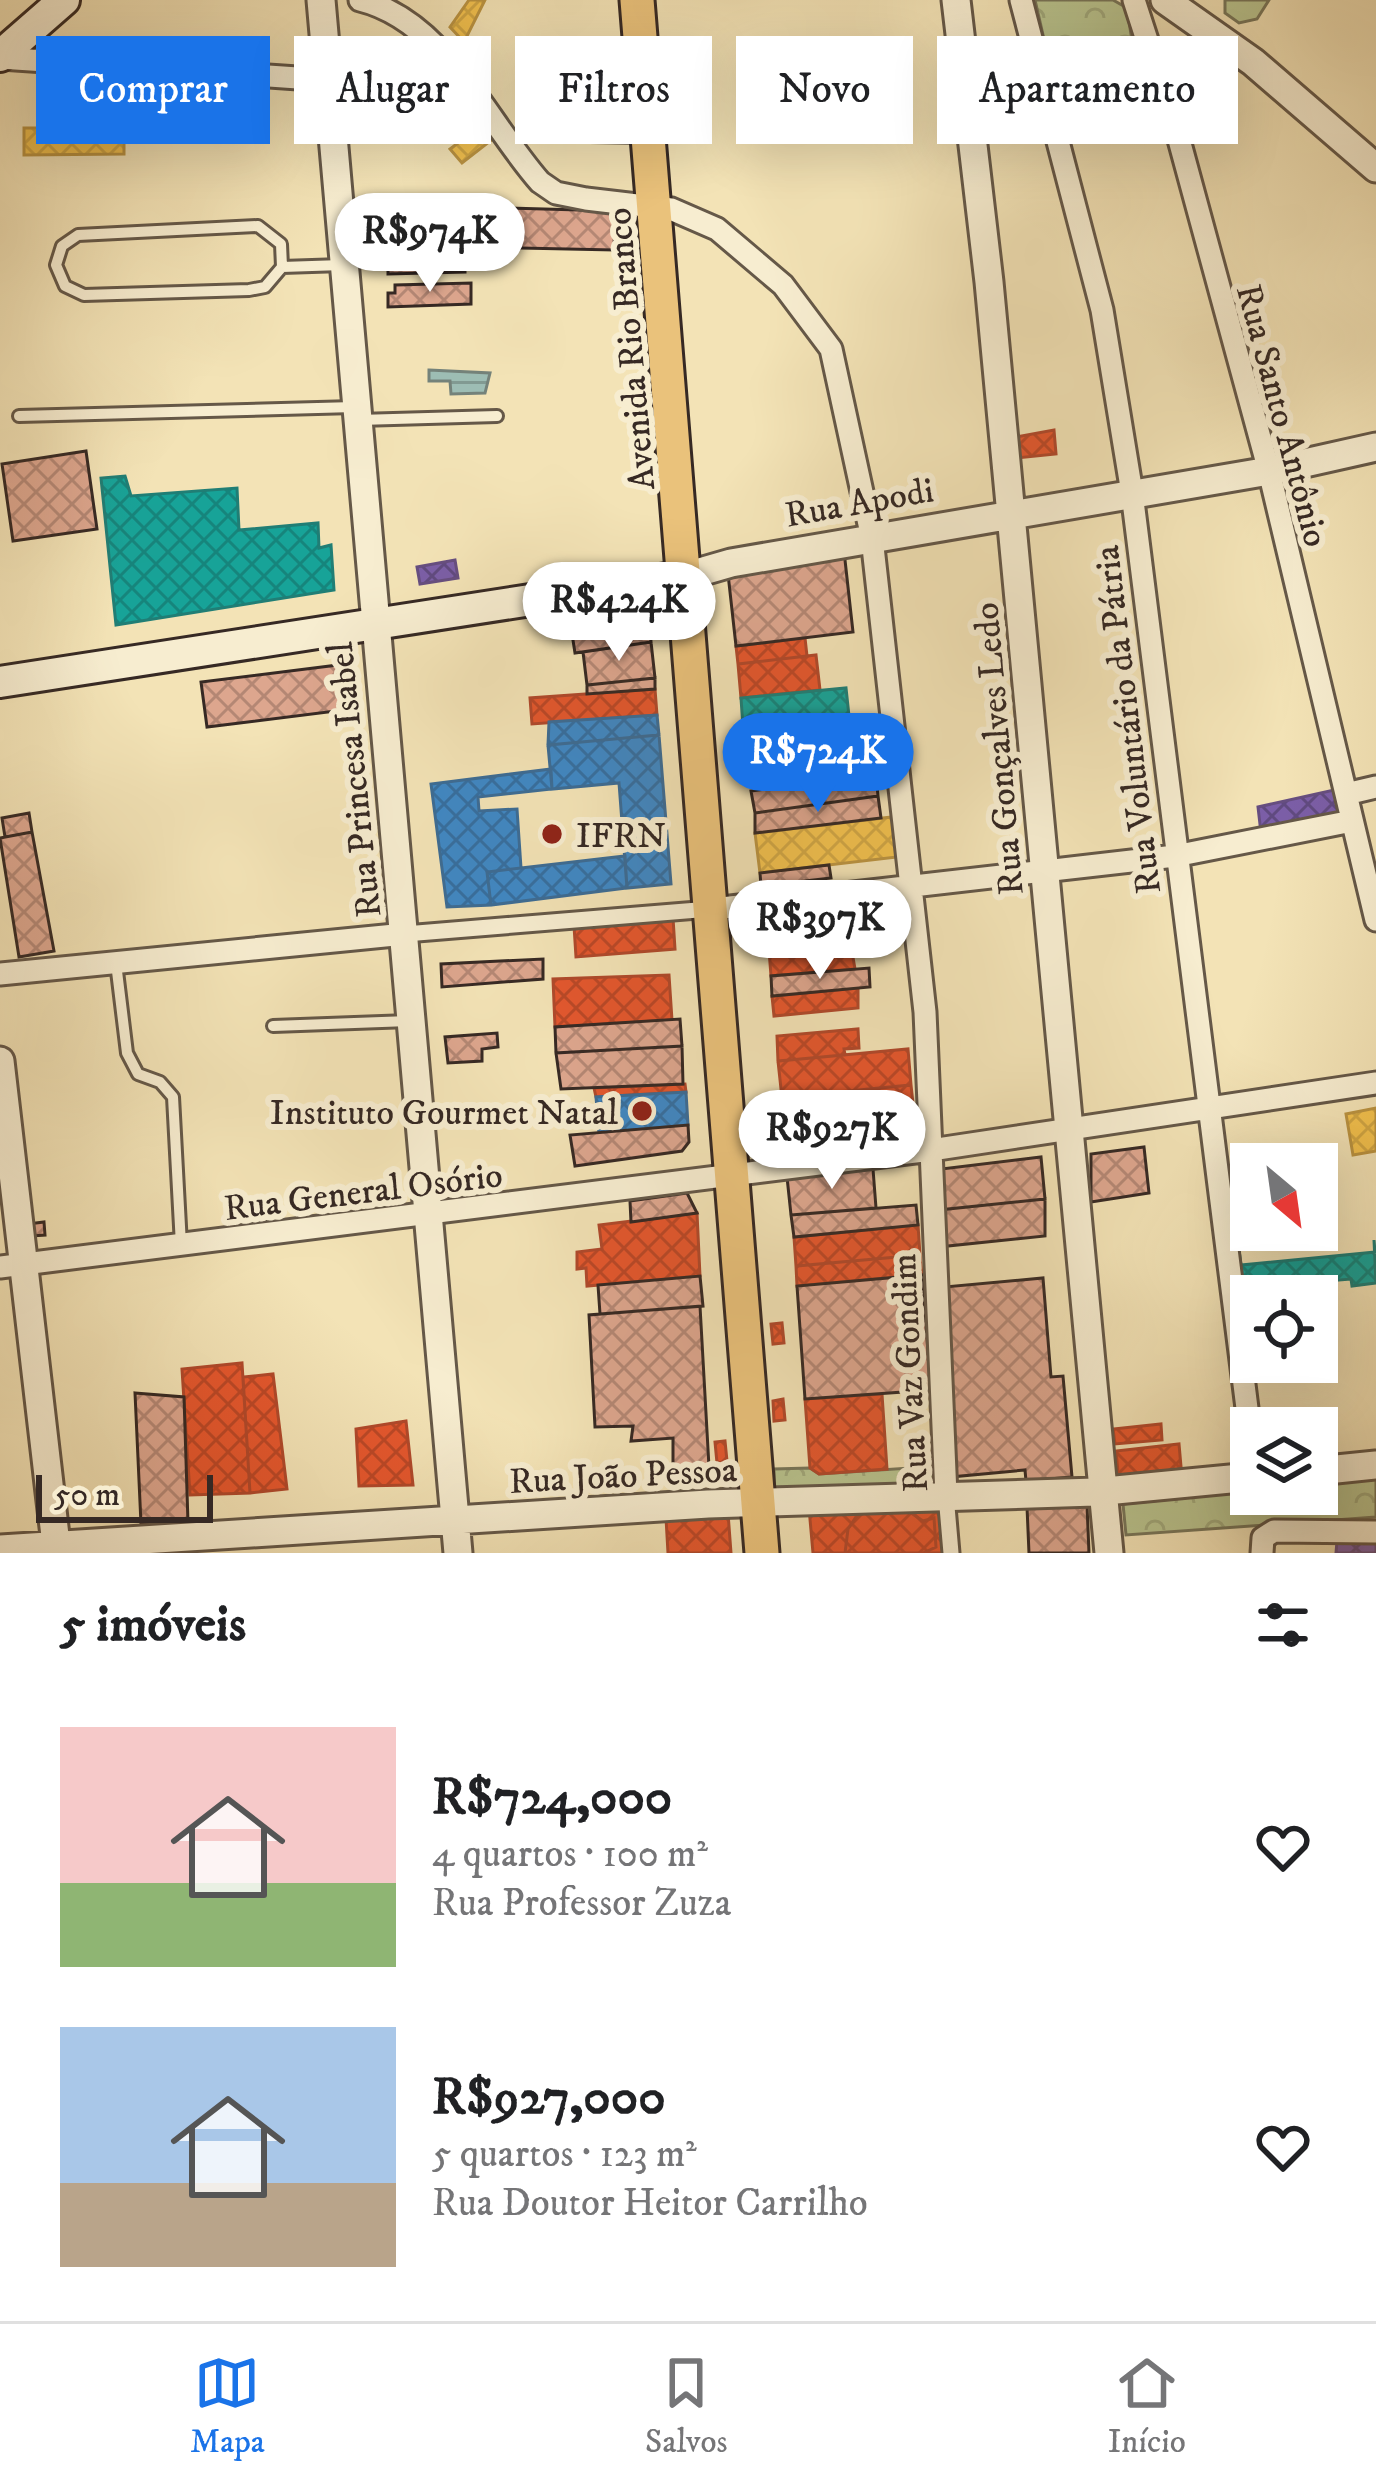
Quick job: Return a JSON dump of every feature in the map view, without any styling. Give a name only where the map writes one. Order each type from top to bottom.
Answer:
[{"type":"main road","points":[[0,57],[64,0]]},
{"type":"main road","name":"Avenida Rio Branco","points":[[637,0],[640,36]]},
{"type":"main road","name":"Avenida Rio Branco","points":[[651,144],[762,1553]]},
{"type":"main road","name":"Rua Apodi","points":[[0,682],[686,576]]},
{"type":"street","name":"Rua Princesa Isabel","points":[[321,0],[324,36]]},
{"type":"street","name":"Rua Vaz Gondim","points":[[360,0],[387,9],[425,36],[540,182],[571,196],[656,206],[717,229],[811,316],[831,349],[872,538],[926,1012],[951,1553]]},
{"type":"street","name":"Rua Gonçalves Ledo","points":[[956,0],[1011,514],[1109,1553]]},
{"type":"street","name":"Rua Voluntário da Pátria","points":[[1022,0],[1102,310],[1132,493],[1247,1407]]},
{"type":"street","name":"Rua Santo Antônio","points":[[1134,0],[1178,136],[1269,471],[1376,920]]},
{"type":"street","points":[[1165,0],[1269,75],[1376,168]]},
{"type":"street","points":[[0,57],[294,78]]},
{"type":"street","name":"Rua Princesa Isabel","points":[[333,144],[458,1553]]},
{"type":"street","name":"Rua Apodi","points":[[686,576],[872,538],[1269,471],[1376,447]]},
{"type":"street","points":[[1346,794],[1376,787]]},
{"type":"street","points":[[0,974],[713,909],[1174,856],[1352,821]]},
{"type":"street","points":[[0,1061],[12,1265],[56,1550]]},
{"type":"street","name":"Rua General Osório","points":[[12,1265],[931,1150],[1376,1083]]},
{"type":"street","points":[[1338,1469],[1376,1466]]},
{"type":"street","name":"Rua João Pessoa","points":[[0,1549],[56,1550],[454,1519],[758,1502],[1105,1491],[1230,1479]]},
{"type":"street","points":[[1262,1553],[1263,1538],[1279,1531],[1376,1532]]},
{"type":"lane","points":[[258,226],[280,244],[282,266],[265,287],[249,290],[83,295],[65,286],[56,265],[62,246],[78,236],[258,226]]},
{"type":"lane","points":[[282,266],[343,265]]},
{"type":"lane","points":[[19,416],[497,416]]},
{"type":"lane","points":[[116,963],[132,1064],[172,1097],[181,1245]]},
{"type":"lane","points":[[273,1026],[412,1021]]},
{"type":"green space","points":[[1035,0],[1113,0],[1127,8],[1131,36],[1043,36]]},
{"type":"green space","points":[[1225,0],[1269,0],[1257,19],[1239,23],[1225,13]]},
{"type":"green space","points":[[940,1466],[941,1490],[774,1497],[774,1469],[810,1468],[819,1474]]},
{"type":"green space","points":[[1376,1477],[1376,1517],[1126,1535],[1123,1504],[1230,1493],[1230,1515],[1338,1515],[1338,1482]]},
{"type":"water","points":[[429,370],[490,373],[485,393],[451,394],[450,381],[429,381]]},
{"type":"building: Moradias","points":[[469,0],[485,0],[467,36],[458,36],[450,27]]},
{"type":"building: Moradias","points":[[24,128],[36,128],[36,144],[124,144],[124,154],[24,155]]},
{"type":"building: Moradias","points":[[457,144],[486,144],[462,163],[450,149]]},
{"type":"building: Moradias","points":[[892,817],[897,857],[760,873],[755,833]]},
{"type":"building: Moradias","points":[[1376,1108],[1376,1151],[1353,1155],[1346,1114]]},
{"type":"building: Comércio","points":[[1054,430],[1056,454],[1016,458],[1016,437]]},
{"type":"building: Comércio","points":[[805,638],[807,656],[738,664],[736,646]]},
{"type":"building: Comércio","points":[[816,655],[820,690],[741,698],[738,664]]},
{"type":"building: Comércio","points":[[655,689],[657,715],[532,724],[530,698]]},
{"type":"building: Comércio","points":[[673,918],[675,949],[576,957],[574,926]]},
{"type":"building: Comércio","points":[[848,929],[855,969],[771,976],[768,937]]},
{"type":"building: Comércio","points":[[669,975],[672,1020],[555,1027],[553,979]]},
{"type":"building: Comércio","points":[[858,988],[858,1008],[774,1016],[772,996]]},
{"type":"building: Comércio","points":[[858,1029],[859,1048],[844,1049],[845,1055],[778,1061],[777,1036]]},
{"type":"building: Comércio","points":[[908,1049],[911,1085],[782,1098],[778,1061]]},
{"type":"building: Comércio","points":[[685,1084],[686,1092],[596,1097],[594,1088]]},
{"type":"building: Comércio","points":[[911,1085],[917,1141],[803,1153],[797,1096]]},
{"type":"building: Comércio","points":[[697,1213],[700,1276],[587,1286],[586,1268],[577,1269],[577,1252],[602,1249],[599,1225]]},
{"type":"building: Comércio","points":[[918,1225],[920,1255],[796,1266],[794,1237]]},
{"type":"building: Comércio","points":[[920,1255],[922,1275],[797,1286],[796,1266]]},
{"type":"building: Comércio","points":[[782,1323],[784,1343],[773,1344],[771,1324]]},
{"type":"building: Comércio","points":[[242,1363],[250,1493],[190,1495],[182,1369]]},
{"type":"building: Comércio","points":[[273,1374],[287,1489],[250,1493],[243,1377]]},
{"type":"building: Comércio","points":[[882,1394],[887,1469],[819,1474],[810,1468],[805,1399]]},
{"type":"building: Comércio","points":[[783,1399],[785,1420],[774,1421],[773,1401]]},
{"type":"building: Comércio","points":[[406,1421],[413,1485],[359,1486],[356,1429]]},
{"type":"building: Comércio","points":[[1161,1424],[1162,1440],[1115,1444],[1113,1429]]},
{"type":"building: Comércio","points":[[725,1441],[727,1461],[717,1463],[715,1442]]},
{"type":"building: Comércio","points":[[1179,1444],[1182,1478],[1119,1484],[1116,1451]]},
{"type":"building: Comércio","points":[[941,1499],[944,1553],[923,1553],[936,1547],[934,1518],[923,1521],[904,1508],[874,1508],[856,1517],[848,1529],[845,1553],[813,1553],[809,1508]]},
{"type":"building: Comércio","points":[[874,1508],[904,1508],[923,1521],[934,1518],[936,1547],[923,1553],[845,1553],[848,1529],[856,1517]]},
{"type":"building: Comércio","points":[[728,1513],[731,1553],[668,1553],[666,1518]]},
{"type":"building: Escritórios","points":[[455,560],[458,578],[420,584],[417,567]]},
{"type":"building: Escritórios","points":[[1334,790],[1341,824],[1262,842],[1258,807]]},
{"type":"building: Escritórios","points":[[1337,1541],[1376,1543],[1376,1553],[1336,1553]]},
{"type":"building: Escolas","points":[[657,715],[659,735],[548,745],[549,722]]},
{"type":"building: Escolas","points":[[659,735],[671,884],[627,888],[619,783],[552,789],[548,745]]},
{"type":"building: Escolas","points":[[551,769],[552,789],[478,797],[479,811],[517,809],[521,868],[487,872],[491,905],[447,907],[431,784]]},
{"type":"building: Escolas","points":[[625,856],[627,888],[491,905],[487,872]]},
{"type":"building: Escolas","name":"Instituto Gourmet Natal","points":[[686,1092],[688,1125],[599,1133],[596,1097]]},
{"type":"building: Público","points":[[125,476],[131,496],[237,488],[239,530],[318,523],[319,548],[331,545],[334,590],[116,625],[101,478]]},
{"type":"building: Público","points":[[846,688],[849,716],[743,727],[741,698]]},
{"type":"building: Público","points":[[1230,1251],[1239,1251],[1241,1265],[1375,1252],[1376,1283],[1352,1286],[1351,1279],[1338,1280],[1338,1275],[1233,1275]]},
{"type":"building: Outros","points":[[476,207],[615,211],[614,250],[475,247]]},
{"type":"building: Outros","points":[[464,220],[465,272],[388,274],[388,222]]},
{"type":"building: Outros","points":[[471,283],[471,304],[388,307],[388,293],[395,293],[395,285]]},
{"type":"building: Outros","points":[[86,451],[97,529],[13,541],[2,464]]},
{"type":"building: Outros","points":[[844,551],[853,632],[736,646],[727,565]]},
{"type":"building: Outros","points":[[647,608],[651,642],[575,653],[570,621]]},
{"type":"building: Outros","points":[[651,642],[655,678],[587,685],[583,652]]},
{"type":"building: Outros","points":[[354,663],[360,708],[207,727],[201,682]]},
{"type":"building: Outros","points":[[655,678],[655,689],[587,694],[587,685]]},
{"type":"building: Outros","points":[[800,721],[800,746],[746,753],[743,727]]},
{"type":"building: Outros","points":[[876,775],[878,796],[755,813],[751,791]]},
{"type":"building: Outros","points":[[878,796],[881,818],[755,833],[755,813]]},
{"type":"building: Outros","points":[[29,813],[32,832],[5,837],[2,818]]},
{"type":"building: Outros","points":[[32,832],[54,951],[19,957],[0,838]]},
{"type":"building: Outros","points":[[829,865],[831,878],[761,886],[760,873]]},
{"type":"building: Outros","points":[[846,901],[848,929],[768,937],[765,909]]},
{"type":"building: Outros","points":[[543,959],[543,979],[442,987],[441,964]]},
{"type":"building: Outros","points":[[869,968],[870,987],[772,996],[771,976]]},
{"type":"building: Outros","points":[[680,1019],[682,1046],[556,1053],[555,1027]]},
{"type":"building: Outros","points":[[497,1033],[498,1047],[482,1049],[482,1061],[448,1063],[445,1037]]},
{"type":"building: Outros","points":[[682,1046],[683,1084],[561,1089],[556,1053]]},
{"type":"building: Outros","points":[[688,1125],[689,1142],[682,1151],[575,1166],[570,1135]]},
{"type":"building: Outros","points":[[1144,1147],[1149,1193],[1091,1202],[1091,1154]]},
{"type":"building: Outros","points":[[1041,1157],[1045,1199],[938,1210],[933,1170]]},
{"type":"building: Outros","points":[[873,1169],[876,1208],[791,1215],[787,1177]]},
{"type":"building: Outros","points":[[687,1193],[697,1213],[631,1222],[630,1201]]},
{"type":"building: Outros","points":[[1045,1199],[1045,1236],[938,1247],[938,1210]]},
{"type":"building: Outros","points":[[916,1205],[918,1225],[794,1237],[791,1215]]},
{"type":"building: Outros","points":[[44,1222],[45,1235],[32,1236],[28,1224]]},
{"type":"building: Outros","points":[[922,1275],[931,1390],[805,1399],[797,1286]]},
{"type":"building: Outros","points":[[700,1276],[703,1306],[600,1314],[598,1285]]},
{"type":"building: Outros","points":[[1043,1278],[1051,1377],[1063,1376],[1072,1477],[1026,1481],[1025,1470],[950,1477],[941,1384],[952,1383],[944,1287]]},
{"type":"building: Outros","points":[[700,1306],[709,1467],[673,1469],[673,1438],[631,1441],[633,1426],[595,1427],[589,1315]]},
{"type":"building: Outros","points":[[135,1393],[184,1397],[188,1523],[141,1524]]},
{"type":"building: Outros","points":[[1087,1505],[1089,1553],[1029,1553],[1027,1507]]},
{"type":"place","name":"IFRN","points":[[552,834]]},
{"type":"place","name":"Instituto Gourmet Natal","points":[[642,1111]]}]
